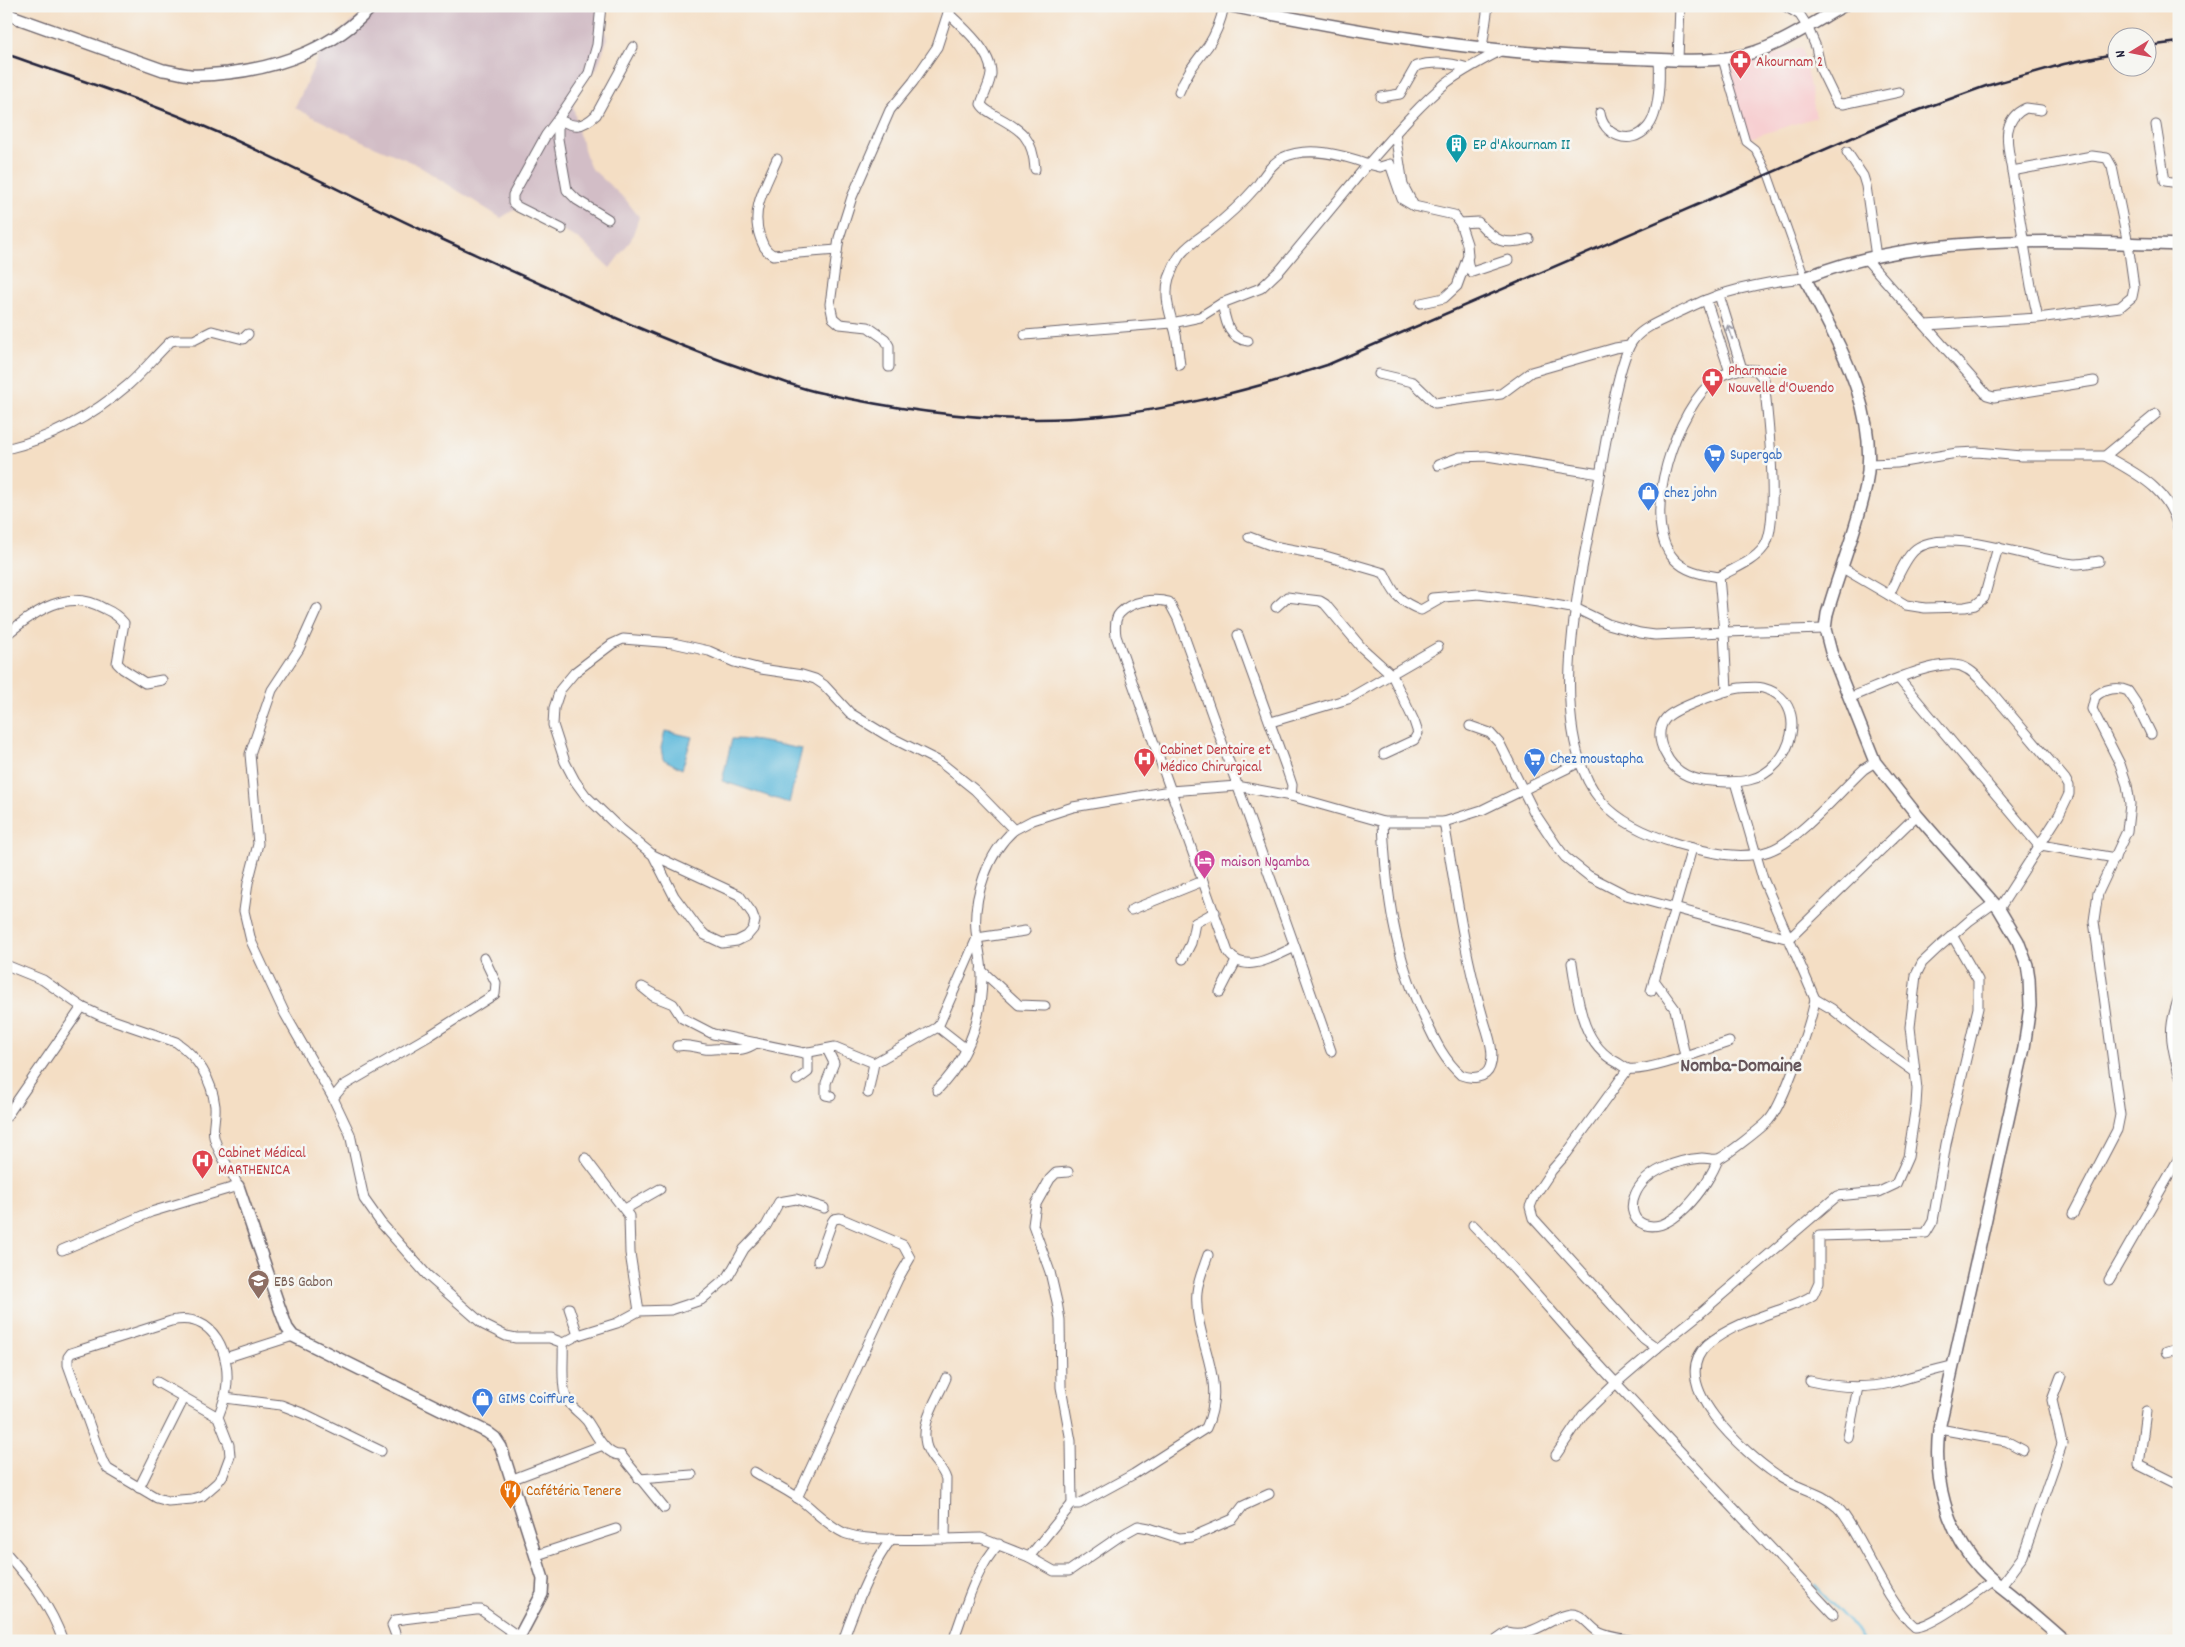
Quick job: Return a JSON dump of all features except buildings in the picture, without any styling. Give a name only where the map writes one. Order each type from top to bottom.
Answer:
[{"type":"street","points":[[6,14],[164,70],[191,75],[207,75],[273,65],[312,51],[361,18],[372,6]]},
{"type":"street","points":[[562,229],[518,207],[513,202],[513,195],[546,135],[589,73],[597,44],[601,6]]},
{"type":"street","points":[[1179,92],[1191,67],[1209,45],[1224,6]]},
{"type":"street","points":[[1232,6],[1408,39],[1500,51],[1659,59],[1742,56],[1770,47],[1837,8]]},
{"type":"street","points":[[1482,48],[1488,6]]},
{"type":"street","points":[[1678,59],[1680,6]]},
{"type":"street","points":[[1785,6],[1800,15],[1807,26],[1816,47],[1821,70],[1837,103],[1843,104],[1899,92]]},
{"type":"street","points":[[951,10],[990,66],[990,81],[981,104],[982,106],[1025,136],[1032,148],[1035,169]]},
{"type":"street","points":[[889,367],[889,346],[885,339],[868,327],[840,324],[833,318],[830,304],[837,250],[852,197],[890,110],[913,82],[937,47],[951,10]]},
{"type":"street","points":[[558,119],[569,125],[577,126],[589,121],[596,115],[633,47]]},
{"type":"street","points":[[1025,335],[1172,323],[1200,317],[1222,303],[1260,288],[1276,274],[1396,133],[1446,84],[1468,68],[1500,51]]},
{"type":"street","points":[[1722,58],[1746,142],[1755,149],[1768,174],[1805,278],[1829,321],[1851,369],[1864,414],[1868,464],[1866,486],[1827,614],[1825,629],[1831,652],[1875,762],[1917,815],[1996,906],[2023,952],[2030,978],[2030,1006],[2015,1088],[1939,1428],[1937,1457],[1938,1473],[1947,1511],[1960,1541],[1971,1557],[2051,1636],[2065,1641]]},
{"type":"street","points":[[1600,113],[1601,120],[1608,130],[1619,136],[1635,137],[1647,128],[1653,117],[1658,93],[1659,59]]},
{"type":"street","points":[[1381,97],[1400,94],[1416,66],[1456,64],[1468,68]]},
{"type":"street","points":[[2038,318],[2023,242],[2007,140],[2008,124],[2015,115],[2026,108],[2041,110]]},
{"type":"street","points":[[558,119],[558,139],[567,190],[577,200],[608,219]]},
{"type":"street","points":[[2156,125],[2165,181],[2179,183]]},
{"type":"street","points":[[1396,133],[1404,185],[1414,206]]},
{"type":"street","points":[[1847,152],[1863,176],[1866,186],[1871,258],[1987,395],[1994,397],[2094,381]]},
{"type":"street","points":[[1180,364],[1168,301],[1169,280],[1179,257],[1190,244],[1229,215],[1247,197],[1273,165],[1282,158],[1309,153],[1345,156],[1380,166],[1390,164],[1402,200],[1414,206],[1451,214],[1460,222],[1467,244],[1469,269],[1472,272],[1508,260]]},
{"type":"street","points":[[1926,325],[2038,318],[2120,307],[2132,297],[2134,287],[2128,244],[2112,167],[2107,158],[2092,156],[2012,171]]},
{"type":"street","points":[[777,159],[758,201],[756,219],[764,248],[773,255],[837,250]]},
{"type":"street","points":[[1460,222],[1478,222],[1483,228],[1507,243],[1529,239]]},
{"type":"street","points":[[1875,762],[1864,769],[1795,836],[1781,846],[1755,854],[1715,853],[1692,848],[1652,835],[1617,816],[1593,790],[1580,762],[1572,723],[1569,695],[1570,660],[1600,474],[1623,364],[1629,346],[1634,339],[1657,322],[1719,295],[1776,282],[1805,278],[1830,267],[1871,258],[1926,249],[2023,242],[2179,245]]},
{"type":"street","points":[[1421,303],[1444,298],[1452,292],[1457,286],[1468,256]]},
{"type":"street","points":[[1719,295],[1742,369]]},
{"type":"street","points":[[1706,300],[1730,372]]},
{"type":"street","points":[[1222,303],[1230,332],[1248,341]]},
{"type":"street","points":[[6,448],[51,434],[80,420],[130,384],[171,342],[194,340],[212,330],[243,339],[248,334]]},
{"type":"street","points":[[1379,374],[1413,382],[1435,403],[1451,402],[1500,394],[1531,372],[1615,348],[1629,346]]},
{"type":"street","points":[[1742,369],[1756,370],[1764,379],[1773,511],[1770,536],[1765,546],[1750,560],[1719,577],[1691,571],[1673,559],[1664,545],[1659,513],[1666,467],[1683,421],[1706,388],[1717,378],[1730,372],[1742,369]]},
{"type":"street","points":[[2105,456],[2156,414]]},
{"type":"street","points":[[1868,464],[1897,463],[1957,453],[1977,452],[2022,456],[2105,456],[2128,469],[2163,494],[2170,505],[2179,532]]},
{"type":"street","points":[[1438,465],[1460,457],[1487,456],[1600,474]]},
{"type":"street","points":[[1249,537],[1273,546],[1322,555],[1384,573],[1396,597],[1421,610],[1442,598]]},
{"type":"street","points":[[1889,595],[1915,549],[1924,544],[1939,541],[1998,547],[2076,564],[2099,561]]},
{"type":"street","points":[[1841,567],[1906,605],[1925,608],[1975,605],[1984,598],[1998,547]]},
{"type":"street","points":[[1719,577],[1727,690]]},
{"type":"street","points":[[1432,598],[1479,594],[1577,609],[1608,624],[1655,635],[1825,629]]},
{"type":"street","points":[[1276,607],[1287,597],[1325,604],[1361,647],[1392,675],[1418,733],[1414,740],[1384,754]]},
{"type":"street","points":[[6,635],[42,608],[70,600],[84,600],[108,610],[124,623],[117,663],[123,669],[145,682],[162,680]]},
{"type":"street","points":[[1295,947],[1266,960],[1243,964],[1236,961],[1228,952],[1116,636],[1115,625],[1119,614],[1133,605],[1150,600],[1169,602],[1178,619],[1295,947],[1331,1051]]},
{"type":"street","points":[[317,609],[299,649],[272,690],[250,754],[258,844],[248,883],[244,910],[250,940],[285,1014],[333,1098],[354,1146],[364,1199],[380,1224],[441,1288],[484,1325],[511,1337],[529,1340],[550,1338],[563,1344]]},
{"type":"street","points":[[1238,636],[1271,722],[1290,780],[1291,796]]},
{"type":"street","points":[[653,855],[674,896],[705,935],[722,943],[737,941],[748,936],[754,929],[755,921],[752,913],[739,895],[653,855],[586,796],[565,762],[553,725],[554,708],[560,690],[575,672],[612,644],[623,639],[673,643],[709,651],[734,662],[761,669],[802,675],[815,679],[824,685],[850,713],[886,735],[940,762],[975,790],[1014,830]]},
{"type":"street","points":[[1271,722],[1348,699],[1438,647]]},
{"type":"street","points":[[1556,1455],[1582,1415],[1616,1383],[1837,1196],[1879,1192],[1896,1184],[1908,1157],[1916,1105],[1917,1088],[1910,1027],[1916,975],[1922,963],[1952,935],[1996,906],[2040,846],[2069,794],[2069,786],[2027,733],[1988,688],[1968,669],[1960,666],[1943,665],[1926,668],[1849,698]]},
{"type":"street","points":[[1900,679],[2040,846],[2115,858]]},
{"type":"street","points":[[1763,688],[1776,694],[1785,704],[1790,716],[1792,731],[1790,745],[1775,767],[1763,775],[1750,780],[1735,782],[1699,780],[1686,776],[1674,767],[1666,755],[1660,742],[1661,727],[1667,716],[1727,690],[1763,688]]},
{"type":"street","points":[[2073,1214],[2114,1135],[2119,1121],[2118,1095],[2094,921],[2098,893],[2127,831],[2130,817],[2128,785],[2120,764],[2092,709],[2095,696],[2101,692],[2118,688],[2128,691],[2151,734]]},
{"type":"street","points":[[1470,726],[1490,733],[1500,744],[1534,812],[1556,845],[1575,866],[1589,876],[1626,895],[1789,939]]},
{"type":"street","points":[[937,1090],[950,1077],[975,1029],[980,1004],[981,970],[976,913],[988,868],[1002,840],[1014,830],[1033,820],[1073,807],[1170,791],[1237,786],[1291,796],[1383,822],[1444,822],[1482,810],[1580,762]]},
{"type":"street","points":[[1718,1159],[1702,1158],[1673,1164],[1654,1173],[1642,1184],[1634,1197],[1632,1208],[1636,1220],[1647,1226],[1660,1224],[1674,1218],[1685,1209],[1709,1180],[1718,1159],[1762,1127],[1775,1113],[1813,1017],[1815,999],[1755,854],[1735,782]]},
{"type":"street","points":[[1789,939],[1917,815]]},
{"type":"street","points":[[1383,822],[1385,874],[1390,912],[1408,983],[1434,1039],[1446,1059],[1461,1075],[1478,1077],[1486,1073],[1490,1067],[1491,1049],[1469,959],[1444,822]]},
{"type":"street","points":[[1651,991],[1692,848]]},
{"type":"street","points":[[1131,910],[1203,881]]},
{"type":"street","points":[[1183,959],[1191,943],[1195,923],[1215,912]]},
{"type":"street","points":[[977,938],[1025,931]]},
{"type":"street","points":[[1952,935],[1973,969],[1978,980],[1979,992],[1969,1050],[1946,1144],[1933,1222],[1926,1233],[1819,1236],[1819,1282],[1813,1295],[1753,1319],[1722,1334],[1700,1352],[1694,1372],[1697,1387],[1707,1406],[1758,1460],[1778,1476],[1816,1493],[1837,1507],[1852,1527],[1898,1606],[1915,1627],[1921,1627],[1997,1584],[2022,1556],[2062,1444],[2052,1400],[2061,1376]]},
{"type":"street","points":[[868,1092],[874,1063],[938,1027],[977,938]]},
{"type":"street","points":[[333,1098],[344,1086],[429,1036],[495,994],[496,984],[484,958]]},
{"type":"street","points":[[1220,992],[1236,961]]},
{"type":"street","points":[[1572,963],[1580,1012],[1590,1037],[1606,1058],[1628,1069],[1654,1066],[1729,1042]]},
{"type":"street","points":[[6,966],[43,980],[82,1007],[101,1016],[176,1042],[196,1059],[203,1071],[215,1107],[214,1136],[216,1144],[238,1186],[280,1309],[287,1328],[293,1336],[487,1432],[495,1438],[501,1447],[537,1554],[543,1579],[542,1594],[518,1639],[481,1610],[476,1610],[394,1620],[392,1625],[398,1641]]},
{"type":"street","points":[[981,970],[1019,1005],[1045,1006]]},
{"type":"street","points":[[1654,980],[1675,1009],[1685,1056]]},
{"type":"street","points":[[2179,998],[2172,1016],[2170,1032],[2179,1074]]},
{"type":"street","points":[[1815,999],[1832,1009],[1872,1042],[1915,1072]]},
{"type":"street","points":[[673,1004],[682,1018],[713,1034],[808,1052],[835,1047],[874,1063]]},
{"type":"street","points":[[6,1117],[82,1007]]},
{"type":"street","points":[[938,1027],[966,1049]]},
{"type":"street","points":[[677,1046],[687,1044],[706,1049],[723,1048],[732,1051],[750,1048],[756,1043]]},
{"type":"street","points":[[827,1048],[834,1063],[826,1082],[826,1095],[831,1096]]},
{"type":"street","points":[[797,1080],[808,1072],[808,1052]]},
{"type":"street","points":[[1628,1069],[1534,1196],[1530,1212],[1533,1218],[1622,1316],[1643,1338],[1657,1348]]},
{"type":"street","points":[[586,1158],[626,1209],[631,1224],[630,1253],[640,1311]]},
{"type":"street","points":[[2109,1280],[2179,1158]]},
{"type":"street","points":[[1029,1557],[1072,1504],[1071,1441],[1061,1387],[1060,1320],[1050,1272],[1034,1225],[1036,1204],[1050,1179],[1056,1173],[1068,1172]]},
{"type":"street","points":[[62,1250],[158,1210],[238,1186]]},
{"type":"street","points":[[626,1209],[660,1189]]},
{"type":"street","points":[[563,1344],[578,1335],[607,1327],[640,1311],[671,1310],[701,1300],[728,1276],[744,1248],[766,1226],[779,1202],[796,1199],[824,1208]]},
{"type":"street","points":[[797,1498],[898,1279],[910,1258],[903,1245],[840,1218],[834,1219],[832,1222],[818,1261]]},
{"type":"street","points":[[1473,1225],[1510,1262],[1581,1346],[1833,1614]]},
{"type":"street","points":[[1072,1504],[1079,1504],[1134,1474],[1206,1428],[1215,1395],[1200,1324],[1197,1292],[1208,1255]]},
{"type":"street","points":[[569,1308],[578,1335]]},
{"type":"street","points":[[157,1382],[218,1417],[229,1444],[230,1456],[223,1475],[209,1490],[192,1499],[168,1501],[139,1488],[108,1469],[102,1460],[68,1364],[69,1355],[83,1348],[171,1321],[188,1319],[202,1324],[216,1335],[225,1358],[227,1374],[225,1398],[218,1417]]},
{"type":"street","points":[[225,1358],[293,1336]]},
{"type":"street","points":[[563,1344],[564,1383],[570,1406],[586,1421],[603,1445],[616,1456],[620,1454],[639,1480],[664,1508]]},
{"type":"street","points":[[2166,1352],[2179,1349]]},
{"type":"street","points":[[1810,1381],[1832,1386],[1858,1387],[1888,1383],[1953,1366]]},
{"type":"street","points":[[945,1539],[945,1474],[930,1454],[924,1435],[926,1425],[946,1378]]},
{"type":"street","points":[[1848,1437],[1858,1387]]},
{"type":"street","points":[[139,1488],[184,1398]]},
{"type":"street","points":[[225,1398],[272,1403],[287,1407],[381,1451]]},
{"type":"street","points":[[2146,1411],[2140,1465],[2179,1485]]},
{"type":"street","points":[[1939,1428],[2006,1441],[2023,1450]]},
{"type":"street","points":[[513,1479],[603,1445]]},
{"type":"street","points":[[754,1472],[797,1498],[820,1517],[844,1532],[856,1536],[945,1539],[981,1538],[1029,1557],[1054,1571],[1069,1571],[1138,1526],[1179,1538],[1192,1537],[1233,1519],[1243,1506],[1269,1494]]},
{"type":"street","points":[[639,1480],[692,1475]]},
{"type":"street","points":[[537,1554],[616,1529]]},
{"type":"street","points":[[843,1641],[881,1554],[892,1538]]},
{"type":"street","points":[[953,1641],[980,1571],[988,1554],[998,1544]]},
{"type":"street","points":[[6,1553],[45,1600],[63,1641]]},
{"type":"street","points":[[1495,1641],[1508,1632],[1530,1632],[1571,1614],[1580,1616],[1598,1632],[1605,1635],[1634,1641]]},
{"type":"shaded area","points":[[373,6],[599,6],[607,40],[597,68],[571,95],[579,134],[590,167],[626,200],[639,217],[631,240],[610,268],[579,239],[515,209],[501,218],[414,163],[362,141],[295,108],[324,44]]},
{"type":"shaded area","points":[[1802,48],[1816,117],[1747,139],[1727,66]]},
{"type":"water","points":[[665,731],[692,737],[682,769],[663,759],[661,748]]},
{"type":"water","points":[[732,739],[758,741],[802,749],[789,803],[722,781]]},
{"type":"waterway","points":[[1815,1586],[1850,1623],[1862,1641]]},
{"type":"railway","points":[[2158,45],[2179,42]]},
{"type":"railway","points":[[6,54],[139,101],[217,132],[420,229],[580,302],[652,334],[750,371],[816,392],[891,406],[961,415],[1031,419],[1101,416],[1187,403],[1244,390],[1327,365],[1900,117],[1986,86],[2064,64],[2108,55]]},
{"type":"place","name":"Akournam 2","points":[[1740,80]]},
{"type":"place","name":"EP d'Akournam II","points":[[1457,163]]},
{"type":"place","name":"Pharmacie Nouvelle d'Owendo","points":[[1712,398]]},
{"type":"place","name":"Supergab","points":[[1714,473]]},
{"type":"place","name":"chez john","points":[[1648,511]]},
{"type":"place","name":"Cabinet Dentaire et Médico Chirurgical","points":[[1144,777]]},
{"type":"place","name":"Chez moustapha","points":[[1534,777]]},
{"type":"place","name":"maison Ngamba","points":[[1205,880]]},
{"type":"place","name":"Cabinet Médical MARTHENICA","points":[[202,1180]]},
{"type":"place","name":"EBS Gabon","points":[[258,1300]]},
{"type":"place","name":"GIMS Coiffure","points":[[482,1417]]},
{"type":"place","name":"Cafétéria Tenere","points":[[510,1509]]},
{"type":"district","name":"Nomba-Domaine","points":[[1741,1064]]}]
